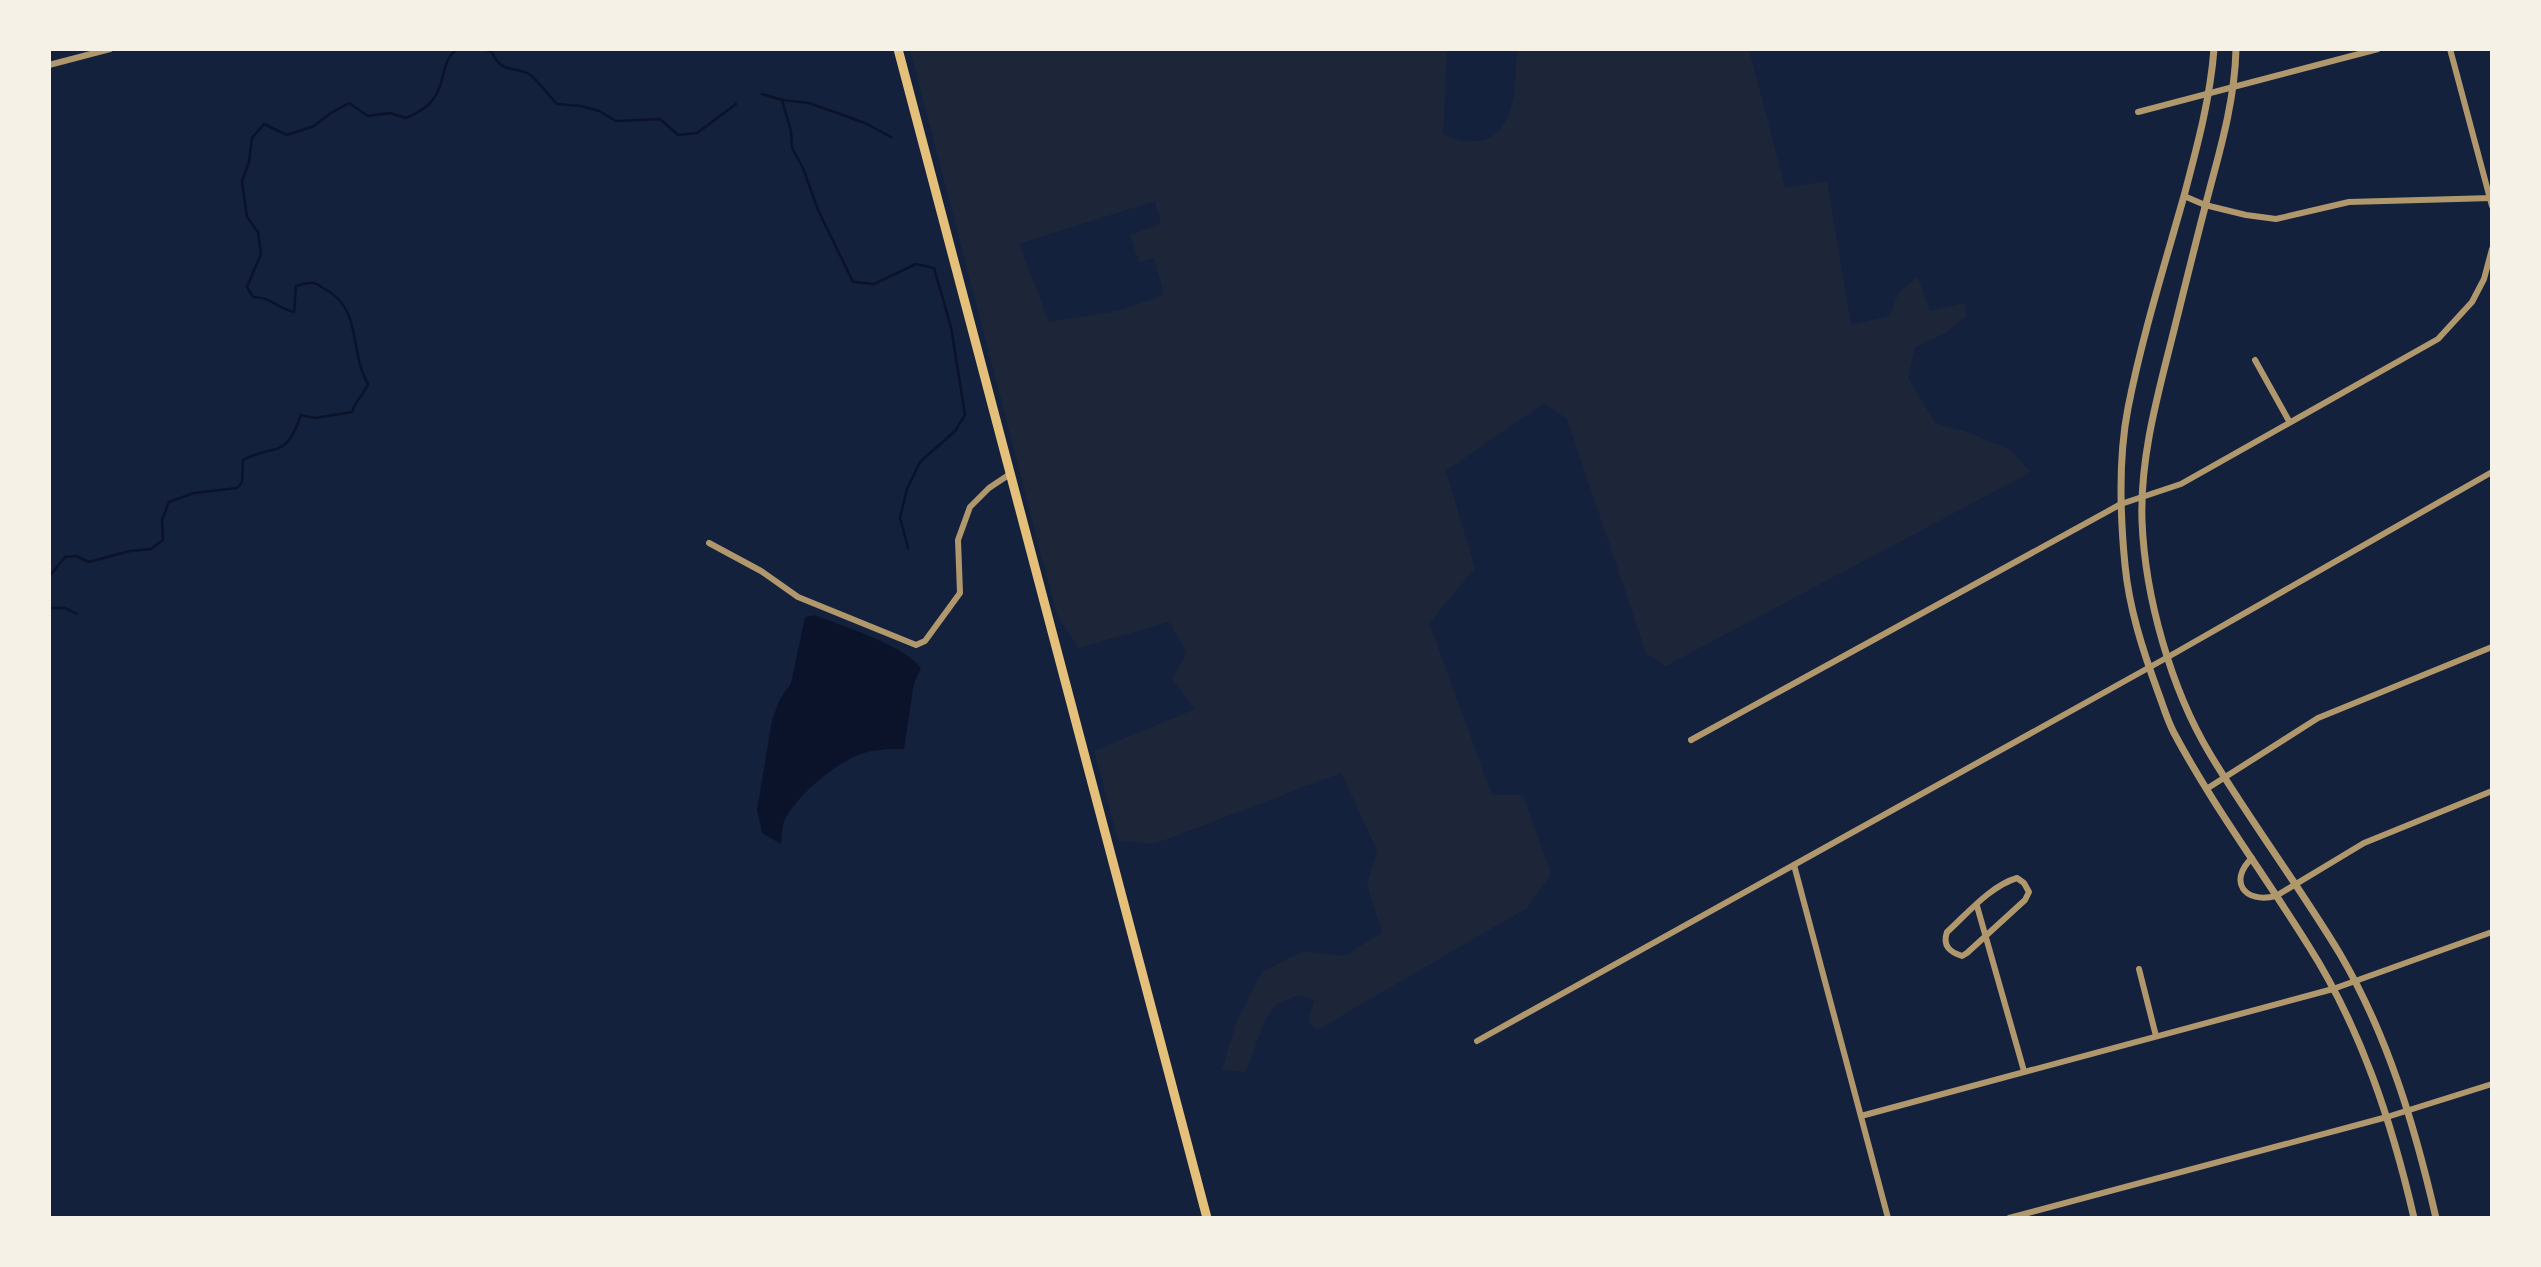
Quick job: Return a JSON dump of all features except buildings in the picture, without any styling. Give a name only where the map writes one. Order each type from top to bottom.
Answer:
[{"type":"main road","points":[[898,49],[1208,1218]]},
{"type":"street","points":[[49,65],[110,49]]},
{"type":"street","points":[[2214,49],[2209,95],[2128,408],[2123,446],[2121,504],[2125,568],[2140,644],[2173,730],[2308,944],[2333,989],[2363,1051],[2387,1117],[2402,1164],[2414,1218]]},
{"type":"street","points":[[2236,49],[2233,89],[2223,140],[2150,427],[2143,496],[2145,549],[2159,627],[2188,712],[2210,754],[2340,955],[2354,982],[2384,1044],[2409,1110],[2436,1218]]},
{"type":"street","points":[[2138,112],[2378,49]]},
{"type":"street","points":[[2184,196],[2205,205],[2276,219],[2349,202],[2492,201],[2450,49]]},
{"type":"street","points":[[1691,740],[2121,504],[2181,484],[2438,339],[2472,302],[2484,279],[2492,249]]},
{"type":"street","points":[[2255,360],[2290,421]]},
{"type":"street","points":[[1477,1041],[2168,657],[2492,472]]},
{"type":"street","points":[[709,543],[755,567],[798,597],[916,645],[925,641],[960,593],[958,540],[970,507],[983,492],[1010,474]]},
{"type":"street","points":[[2208,788],[2318,718],[2492,647]]},
{"type":"street","points":[[2252,858],[2240,879],[2243,889],[2252,898],[2276,896],[2364,843],[2492,790]]},
{"type":"street","points":[[1794,865],[1888,1218]]},
{"type":"street","points":[[2017,878],[2029,892],[2017,909],[1986,936],[1962,956],[1952,953],[1945,938],[1947,932],[1977,906],[2007,881],[2017,878]]},
{"type":"street","points":[[1977,906],[2024,1071]]},
{"type":"street","points":[[1861,1116],[2333,989],[2492,932]]},
{"type":"street","points":[[2139,969],[2155,1036]]},
{"type":"street","points":[[2009,1218],[2387,1117],[2492,1084]]},
{"type":"shaded area","points":[[910,49],[1447,49],[1443,133],[1455,139],[1475,141],[1489,138],[1507,119],[1514,92],[1517,49],[1749,49],[1785,188],[1827,181],[1851,325],[1889,316],[1899,292],[1918,277],[1930,311],[1964,303],[1967,316],[1944,334],[1915,347],[1908,378],[1935,423],[1967,432],[2009,449],[2031,472],[1666,666],[1646,653],[1567,419],[1544,403],[1446,471],[1475,568],[1429,623],[1492,795],[1523,795],[1551,874],[1527,908],[1317,1030],[1308,1022],[1314,1000],[1299,995],[1276,1004],[1264,1022],[1246,1072],[1222,1070],[1236,1023],[1262,972],[1303,951],[1345,956],[1382,932],[1367,885],[1377,850],[1341,773],[1154,844],[1118,840],[1094,751],[1195,709],[1172,679],[1187,653],[1169,622],[1079,648],[1057,615]],"holes":[[[1155,201],[1161,224],[1130,235],[1139,262],[1154,258],[1164,295],[1118,311],[1049,322],[1019,244]]]},
{"type":"shaded area","points":[[814,615],[889,645],[914,661],[921,669],[914,683],[904,749],[861,754],[826,774],[808,790],[786,817],[781,844],[762,833],[757,810],[772,720],[780,699],[791,683],[805,617]]},
{"type":"waterway","points":[[49,577],[65,557],[76,556],[89,562],[130,551],[151,549],[163,540],[162,520],[169,502],[194,493],[237,488],[242,482],[243,460],[285,445],[301,415],[315,418],[352,412],[368,384],[358,358],[345,307],[336,297],[316,284],[296,286],[294,312],[266,299],[253,297],[247,287],[261,254],[258,232],[247,217],[242,181],[249,162],[252,138],[264,124],[287,135],[314,126],[349,103],[368,116],[390,113],[406,118],[432,101],[438,92],[446,63],[458,49]]},
{"type":"waterway","points":[[484,49],[492,52],[504,67],[532,76],[557,104],[599,111],[616,121],[660,119],[678,135],[697,133],[736,104]]},
{"type":"waterway","points":[[762,94],[782,100],[791,131],[792,148],[853,282],[874,284],[916,264],[934,268],[951,327],[965,415],[955,431],[920,462],[907,489],[900,518],[908,548]]},
{"type":"waterway","points":[[782,100],[809,103],[865,123],[891,137]]},
{"type":"waterway","points":[[49,608],[65,608],[77,614]]}]
